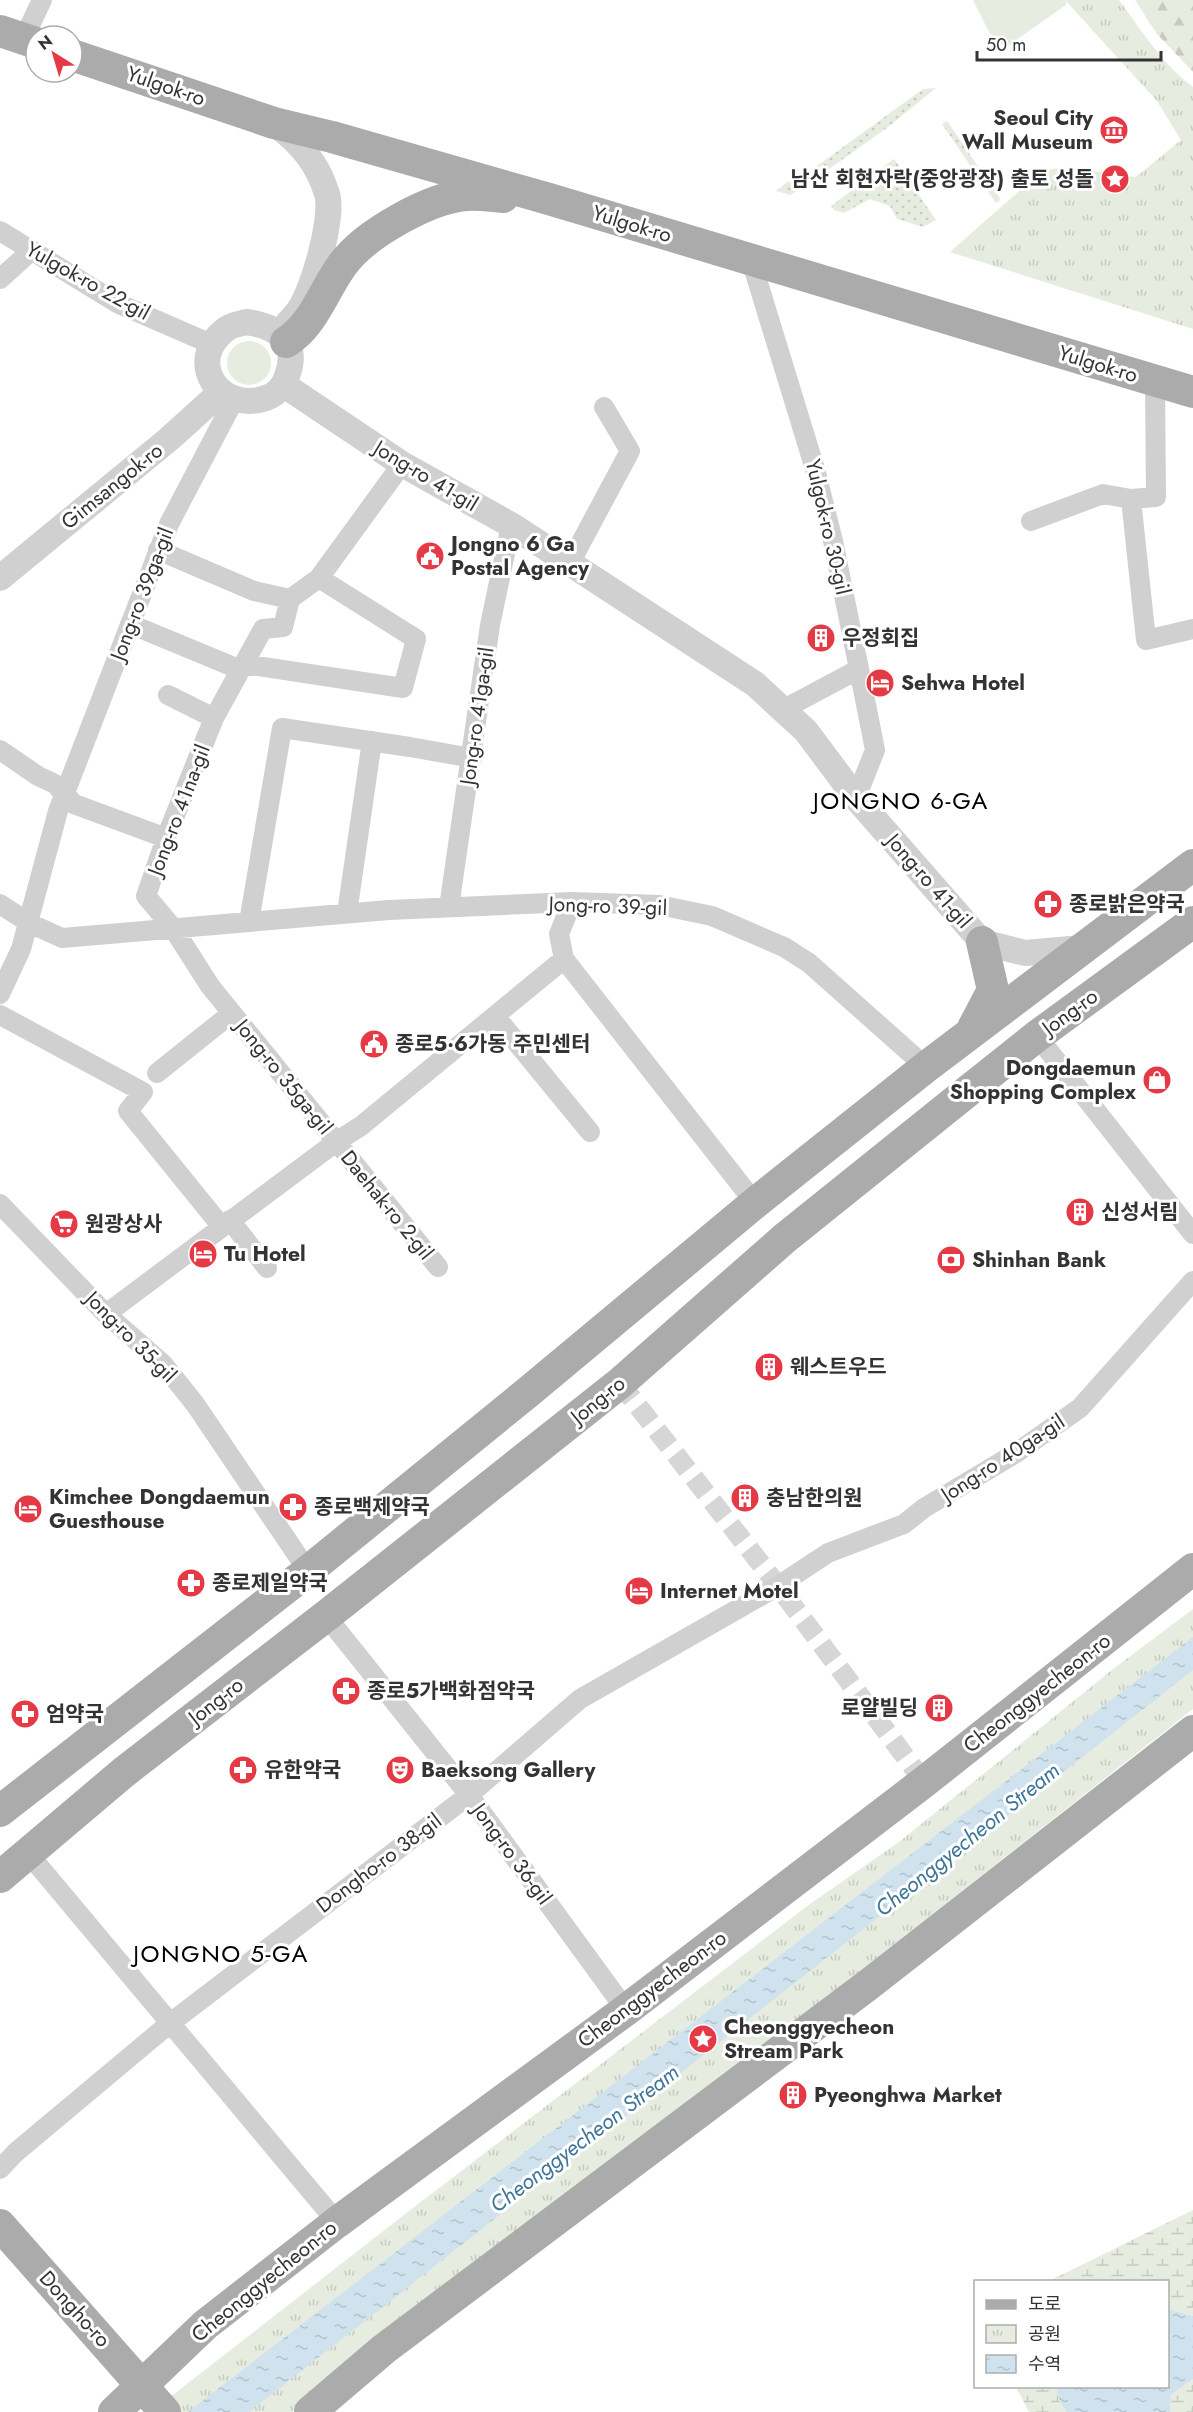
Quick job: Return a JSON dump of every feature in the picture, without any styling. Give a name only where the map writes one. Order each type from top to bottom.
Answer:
[{"type":"main road","name":"Yulgok-ro","points":[[84,59],[274,123],[344,140],[549,199],[1193,392]]},
{"type":"main road","points":[[283,338],[293,338],[312,315],[343,263],[375,234],[420,208],[466,195],[549,199]]},
{"type":"main road","name":"Jong-ro","points":[[0,1811],[308,1571],[527,1394],[755,1203],[926,1067],[1193,865]]},
{"type":"main road","name":"Jong-ro","points":[[0,1876],[124,1772],[326,1616],[620,1383],[785,1238],[1037,1036],[1193,922]]},
{"type":"main road","points":[[971,1033],[993,990],[982,942]]},
{"type":"main road","name":"Cheonggyecheon-ro","points":[[114,2412],[152,2397],[205,2325],[336,2223],[626,2010],[924,1782],[1193,1569]]},
{"type":"main road","points":[[310,2412],[384,2349],[868,1985],[1193,1731]]},
{"type":"main road","name":"Dongho-ro","points":[[0,2225],[152,2397]]},
{"type":"street","points":[[20,37],[42,0]]},
{"type":"street","points":[[274,123],[297,141],[314,165],[328,196],[326,232],[316,268],[300,309],[283,338]]},
{"type":"street","name":"Yulgok-ro 22-gil","points":[[0,231],[117,303],[211,344]]},
{"type":"street","points":[[0,279],[32,250]]},
{"type":"street","name":"Yulgok-ro 30-gil","points":[[751,260],[815,469],[833,541],[859,669],[874,750],[856,798]]},
{"type":"street","points":[[246,322],[265,324],[283,338],[292,363],[284,385],[274,395],[253,403],[227,396],[211,379],[207,362],[211,344],[226,328],[246,322]]},
{"type":"street","points":[[1031,521],[1103,494],[1131,499],[1156,497],[1155,381]]},
{"type":"street","name":"Jong-ro 41-gil","points":[[284,385],[402,464],[511,525],[755,684],[806,731],[856,798],[982,942]]},
{"type":"street","name":"Jong-ro 39ga-gil","points":[[29,922],[64,794],[158,550],[227,396]]},
{"type":"street","name":"Gimsangok-ro","points":[[0,578],[169,439],[227,396]]},
{"type":"street","points":[[570,563],[630,451],[604,407]]},
{"type":"street","points":[[158,550],[254,591],[290,599],[319,578],[402,464]]},
{"type":"street","points":[[1131,499],[1146,640],[1193,629]]},
{"type":"street","name":"Jong-ro 41ga-gil","points":[[449,907],[490,626],[511,525]]},
{"type":"street","points":[[130,624],[242,667],[403,688],[416,639],[319,578]]},
{"type":"street","name":"Jong-ro 41na-gil","points":[[173,928],[146,896],[166,838],[214,718],[263,629],[283,627],[290,599]]},
{"type":"street","points":[[784,709],[859,669]]},
{"type":"street","name":"Jong-ro 41na-gil","points":[[168,695],[214,718]]},
{"type":"street","points":[[249,922],[282,728],[472,758]]},
{"type":"street","points":[[347,913],[372,741]]},
{"type":"street","points":[[0,750],[38,776],[55,784],[74,804],[166,838]]},
{"type":"street","points":[[572,902],[559,934],[564,959],[755,1203]]},
{"type":"street","name":"Jong-ro 39-gil","points":[[0,904],[29,922],[62,938],[347,913],[449,907],[572,902],[659,905],[712,916],[784,947],[809,963],[926,1067]]},
{"type":"street","points":[[0,994],[21,949],[29,922]]},
{"type":"street","name":"Jong-ro 35ga-gil","points":[[173,928],[210,986],[336,1142]]},
{"type":"street","points":[[982,942],[1025,953],[1082,948]]},
{"type":"street","name":"Jong-ro 35ga-gil","points":[[106,1314],[336,1142],[361,1126],[564,959]]},
{"type":"street","name":"Jong-ro 35ga-gil","points":[[157,1072],[232,1013]]},
{"type":"street","points":[[0,1015],[143,1092],[128,1112],[267,1268]]},
{"type":"street","points":[[495,1016],[590,1132]]},
{"type":"street","points":[[1037,1036],[1193,1234]]},
{"type":"street","name":"Daehak-ro 2-gil","points":[[336,1142],[438,1267]]},
{"type":"street","name":"Jong-ro 35-gil","points":[[0,1204],[106,1314],[163,1364],[195,1404],[308,1571]]},
{"type":"street","name":"Jong-ro 40ga-gil","points":[[778,1586],[828,1553],[904,1524],[924,1508],[1016,1453],[1080,1408],[1193,1281]]},
{"type":"street","name":"Dongho-ro 38-gil","points":[[0,2169],[15,2153],[169,2024],[469,1795],[580,1699],[778,1586]]},
{"type":"street","name":"Jong-ro 36-gil","points":[[326,1616],[469,1795],[626,2010]]},
{"type":"street","points":[[27,1852],[336,2223]]},
{"type":"green space","points":[[973,0],[1065,0],[1067,4],[1005,48],[989,32]]},
{"type":"green space","points":[[1065,0],[1119,0],[1162,58],[1193,87],[1193,329],[950,252],[1035,177],[1047,170],[1064,167],[1136,177],[1181,140],[1157,101]]},
{"type":"green space","points":[[1135,0],[1193,0],[1193,72],[1157,34]]},
{"type":"green space","points":[[936,88],[888,127],[804,187],[790,195],[776,191],[787,182],[795,182],[923,89]]},
{"type":"green space","points":[[947,121],[1001,200],[996,203],[942,124]]},
{"type":"green space","points":[[894,159],[936,220],[923,227],[897,219],[890,206],[870,199],[844,213],[834,210],[831,206]]},
{"type":"green space","points":[[249,341],[258,342],[265,347],[270,354],[270,372],[265,379],[258,384],[249,385],[240,384],[233,379],[228,372],[227,363],[228,354],[233,347],[240,342]]},
{"type":"green space","name":"Cheonggyecheon Stream Park","points":[[1193,1609],[1193,1709],[653,2134],[292,2412],[151,2412],[810,1904],[899,1842],[1112,1670]]},
{"type":"green space","points":[[1193,2210],[1193,2316],[1169,2309],[1169,2280],[1051,2280]]},
{"type":"green space","points":[[1193,2379],[1193,2412],[1170,2412],[1171,2395]]},
{"type":"green space","points":[[1017,2388],[1056,2388],[1060,2402],[1067,2412],[1029,2412]]},
{"type":"water","name":"Cheonggyecheon Stream","points":[[1193,1637],[1193,1670],[249,2412],[188,2412]]},
{"type":"water","points":[[1169,2309],[1193,2316],[1193,2379],[1171,2395],[1170,2412],[1067,2412],[1060,2402],[1056,2388],[1169,2388]]},
{"type":"tunnel","points":[[620,1383],[778,1586],[924,1782]]},
{"type":"place","name":"Seoul City Wall Museum","points":[[1114,130]]},
{"type":"place","name":"남산 회현자락(중앙광장) 출토 성돌","points":[[1115,179]]},
{"type":"place","name":"Jongno 6 Ga Postal Agency","points":[[430,556]]},
{"type":"place","name":"우정회집","points":[[821,638]]},
{"type":"place","name":"Sehwa Hotel","points":[[880,683]]},
{"type":"place","name":"종로밝은약국","points":[[1048,904]]},
{"type":"place","name":"종로5·6가동 주민센터","points":[[374,1044]]},
{"type":"place","name":"Dongdaemun Shopping Complex","points":[[1157,1080]]},
{"type":"place","name":"신성서림","points":[[1080,1212]]},
{"type":"place","name":"원광상사","points":[[64,1224]]},
{"type":"place","name":"Tu Hotel","points":[[203,1254]]},
{"type":"place","name":"Shinhan Bank","points":[[951,1260]]},
{"type":"place","name":"웨스트우드","points":[[769,1367]]},
{"type":"place","name":"충남한의원","points":[[745,1498]]},
{"type":"place","name":"종로백제약국","points":[[293,1507]]},
{"type":"place","name":"Kimchee Dongdaemun Guesthouse","points":[[28,1509]]},
{"type":"place","name":"종로제일약국","points":[[191,1583]]},
{"type":"place","name":"Internet Motel","points":[[639,1591]]},
{"type":"place","name":"종로5가백화점약국","points":[[346,1691]]},
{"type":"place","name":"로얄빌딩","points":[[939,1708]]},
{"type":"place","name":"엄약국","points":[[25,1714]]},
{"type":"place","name":"유한약국","points":[[243,1770]]},
{"type":"place","name":"Baeksong Gallery","points":[[400,1770]]},
{"type":"place","name":"Cheonggyecheon Stream Park","points":[[703,2039]]},
{"type":"place","name":"Pyeonghwa Market","points":[[793,2095]]},
{"type":"district","name":"JONGNO 6-GA","points":[[901,800]]},
{"type":"district","name":"JONGNO 5-GA","points":[[221,1953]]}]
